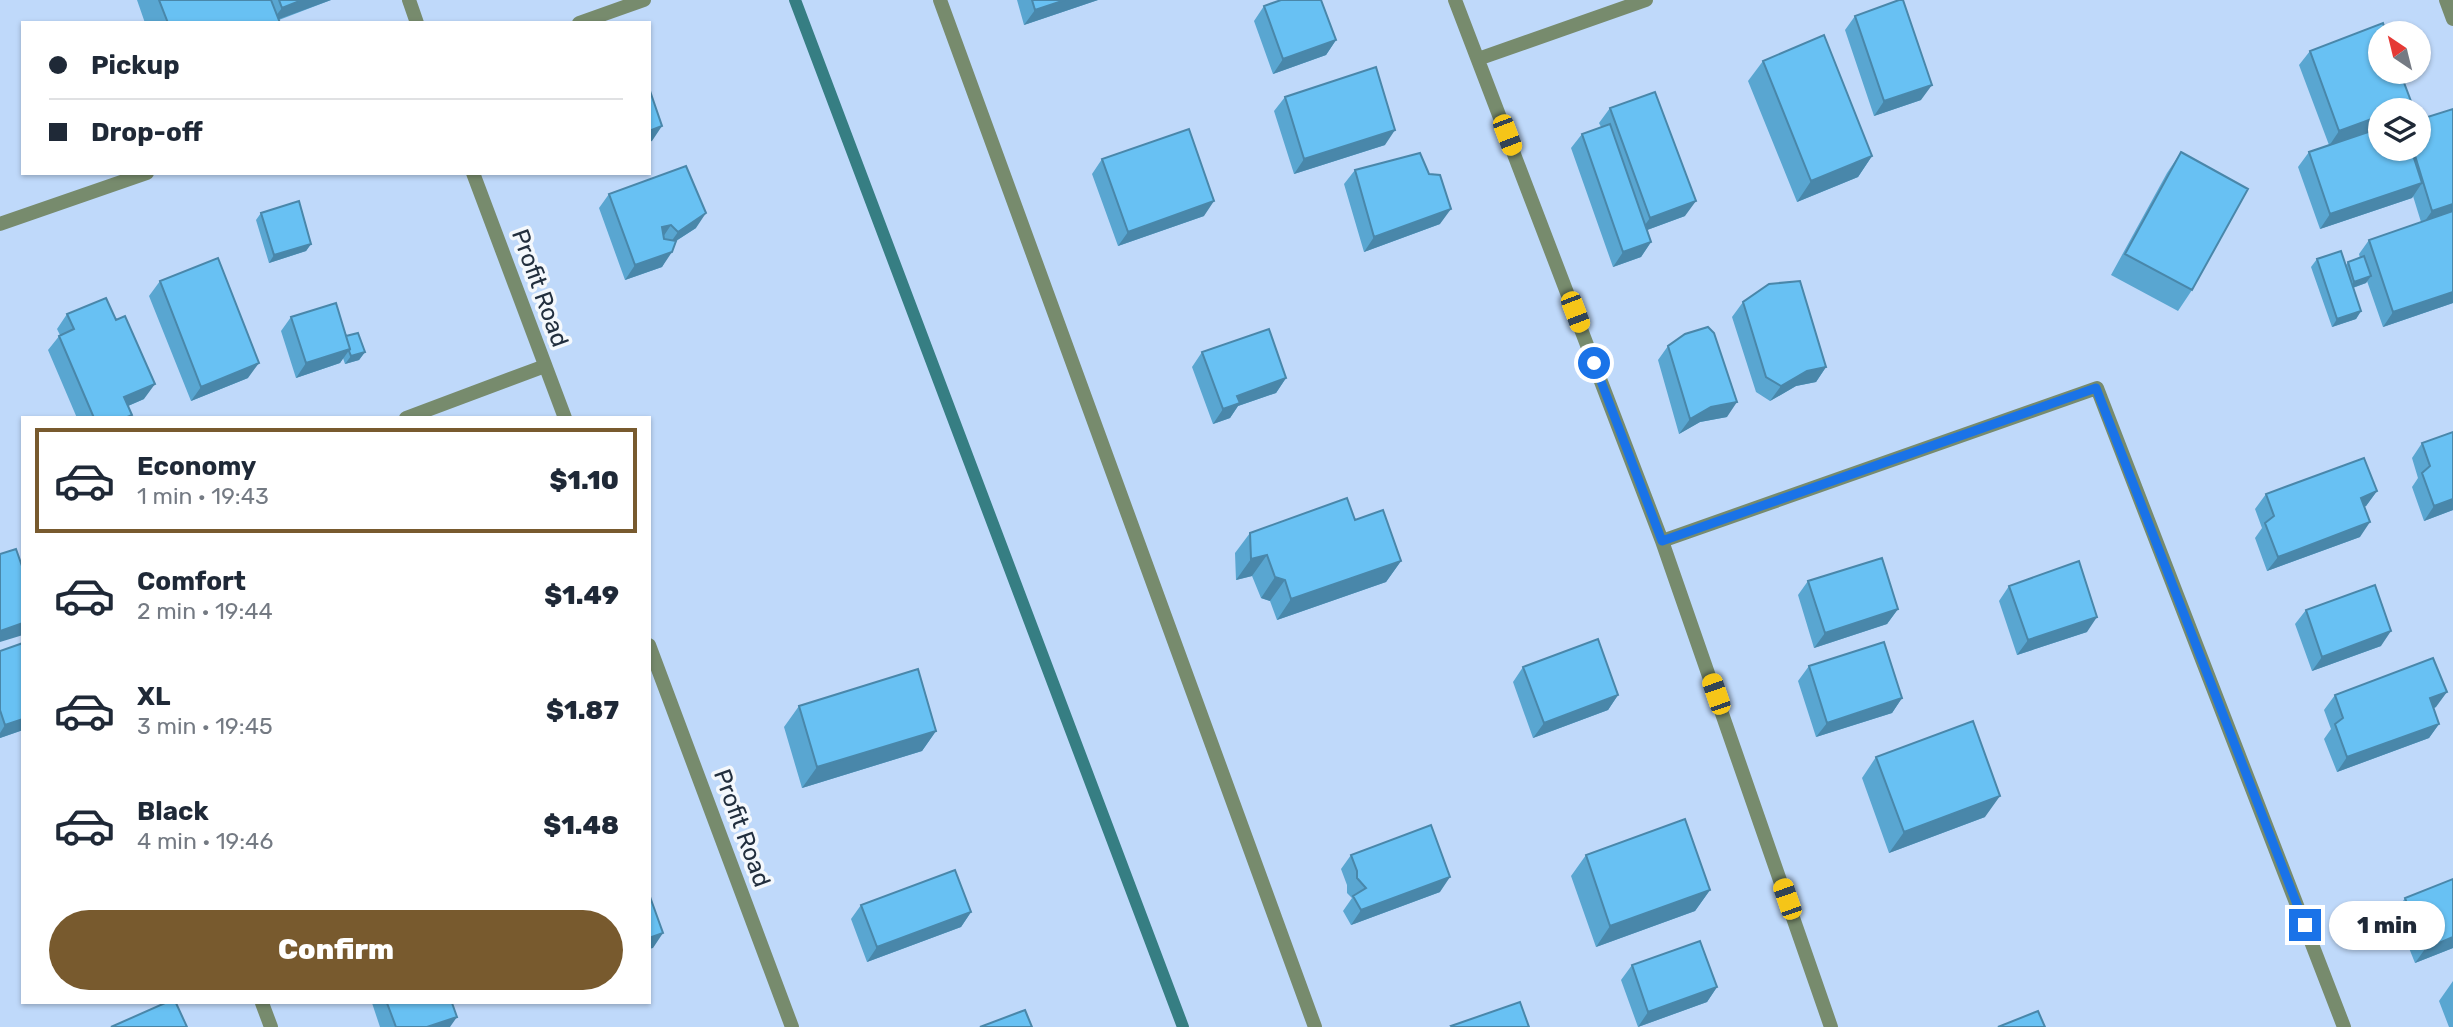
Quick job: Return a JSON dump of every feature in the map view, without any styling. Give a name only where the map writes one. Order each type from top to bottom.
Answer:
[{"type":"street","points":[[409,0],[416,21]]},
{"type":"street","points":[[585,21],[644,0]]},
{"type":"street","points":[[940,0],[1315,1027]]},
{"type":"street","points":[[1455,0],[1662,541],[1831,1027]]},
{"type":"street","points":[[1478,59],[1646,0]]},
{"type":"street","points":[[2446,0],[2453,19]]},
{"type":"street","points":[[0,224],[141,175]]},
{"type":"street","name":"Profit Road","points":[[475,175],[564,416]]},
{"type":"street","points":[[411,416],[545,366]]},
{"type":"street","points":[[1662,541],[2096,388],[2344,1027]]},
{"type":"street","name":"Profit Road","points":[[651,650],[792,1027]]},
{"type":"street","points":[[262,1004],[271,1027]]},
{"type":"building","points":[[159,0],[271,0],[279,21],[167,21]]},
{"type":"building","points":[[279,0],[302,0],[282,8]]},
{"type":"building","points":[[1032,0],[1065,0],[1035,10]]},
{"type":"building","points":[[1281,0],[1321,0],[1336,40],[1283,59],[1264,6]]},
{"type":"building","points":[[1903,0],[1932,85],[1884,101],[1855,16]]},
{"type":"building","points":[[2368,29],[2368,84],[2404,84],[2410,98],[2368,98],[2368,120],[2339,131],[2310,51]]},
{"type":"building","points":[[1824,35],[1872,156],[1811,181],[1763,61]]},
{"type":"building","points":[[1376,67],[1395,130],[1304,159],[1285,97]]},
{"type":"building","points":[[1655,92],[1696,201],[1650,218],[1610,108]]},
{"type":"building","points":[[651,94],[662,126],[651,130]]},
{"type":"building","points":[[2453,109],[2453,204],[2432,211],[2417,161],[2431,161],[2431,116]]},
{"type":"building","points":[[1610,124],[1651,242],[1623,252],[1582,134]]},
{"type":"building","points":[[1189,129],[1214,201],[1128,232],[1102,159]]},
{"type":"building","points":[[2368,132],[2368,161],[2415,161],[2422,183],[2330,214],[2309,152]]},
{"type":"building","points":[[2181,152],[2248,189],[2192,290],[2125,254]]},
{"type":"building","points":[[1420,153],[1429,174],[1440,175],[1451,209],[1374,237],[1355,170]]},
{"type":"building","points":[[686,166],[706,213],[678,232],[671,225],[662,227],[664,239],[676,241],[672,252],[635,265],[609,194]]},
{"type":"building","points":[[299,201],[311,244],[274,255],[261,213]]},
{"type":"building","points":[[2453,211],[2453,292],[2393,312],[2369,240]]},
{"type":"building","points":[[2341,251],[2361,311],[2337,319],[2317,259]]},
{"type":"building","points":[[2364,256],[2371,276],[2354,282],[2348,262]]},
{"type":"building","points":[[218,258],[259,363],[201,387],[160,281]]},
{"type":"building","points":[[1800,281],[1826,367],[1807,371],[1781,386],[1766,377],[1743,302],[1769,284]]},
{"type":"building","points":[[106,298],[116,320],[125,316],[155,384],[124,397],[132,415],[93,416],[59,336],[74,329],[67,314]]},
{"type":"building","points":[[336,303],[350,349],[306,363],[291,317]]},
{"type":"building","points":[[1708,327],[1714,333],[1737,402],[1711,407],[1690,419],[1668,346],[1685,334]]},
{"type":"building","points":[[1269,329],[1286,378],[1237,396],[1240,403],[1223,409],[1202,352]]},
{"type":"building","points":[[358,333],[365,352],[351,356],[346,336]]},
{"type":"building","points":[[2453,432],[2453,499],[2434,506],[2422,473],[2430,466],[2422,443]]},
{"type":"building","points":[[2364,458],[2377,491],[2361,498],[2370,522],[2278,557],[2265,523],[2274,516],[2266,494]]},
{"type":"building","points":[[1347,498],[1355,520],[1383,510],[1401,561],[1291,599],[1285,580],[1275,577],[1267,555],[1251,559],[1250,533]]},
{"type":"building","points":[[16,549],[21,563],[21,624],[0,631],[0,554]]},
{"type":"building","points":[[1882,558],[1898,609],[1825,633],[1808,581]]},
{"type":"building","points":[[2079,561],[2097,617],[2028,640],[2009,586]]},
{"type":"building","points":[[2375,585],[2391,631],[2322,657],[2306,610]]},
{"type":"building","points":[[1598,639],[1618,695],[1544,723],[1523,667]]},
{"type":"building","points":[[1884,642],[1902,698],[1827,723],[1809,666]]},
{"type":"building","points":[[21,644],[21,720],[5,725],[0,710],[0,651]]},
{"type":"building","points":[[2433,658],[2447,692],[2430,698],[2439,724],[2347,757],[2335,724],[2343,718],[2335,695]]},
{"type":"building","points":[[918,669],[936,731],[817,767],[799,706]]},
{"type":"building","points":[[1973,721],[2000,796],[1904,832],[1876,757]]},
{"type":"building","points":[[1685,819],[1710,890],[1610,926],[1586,855]]},
{"type":"building","points":[[1431,825],[1450,877],[1361,910],[1353,896],[1366,888],[1357,878],[1351,855]]},
{"type":"building","points":[[955,870],[971,912],[877,947],[861,905]]},
{"type":"building","points":[[2453,879],[2453,937],[2425,949],[2405,898]]},
{"type":"building","points":[[651,900],[663,933],[651,937]]},
{"type":"building","points":[[1700,941],[1717,987],[1648,1012],[1632,965]]},
{"type":"building","points":[[1520,1002],[1529,1027],[1451,1026]]},
{"type":"building","points":[[163,1004],[176,1004],[187,1027],[111,1027]]},
{"type":"building","points":[[387,1004],[452,1004],[457,1017],[427,1027],[396,1027]]},
{"type":"building","points":[[1025,1010],[1032,1027],[980,1027]]},
{"type":"building","points":[[2038,1011],[2045,1027],[1998,1027]]},
{"type":"waterway","points":[[795,0],[1183,1027]]},
{"type":"route","points":[[1594,363],[1662,541],[2096,388],[2305,925]]}]
